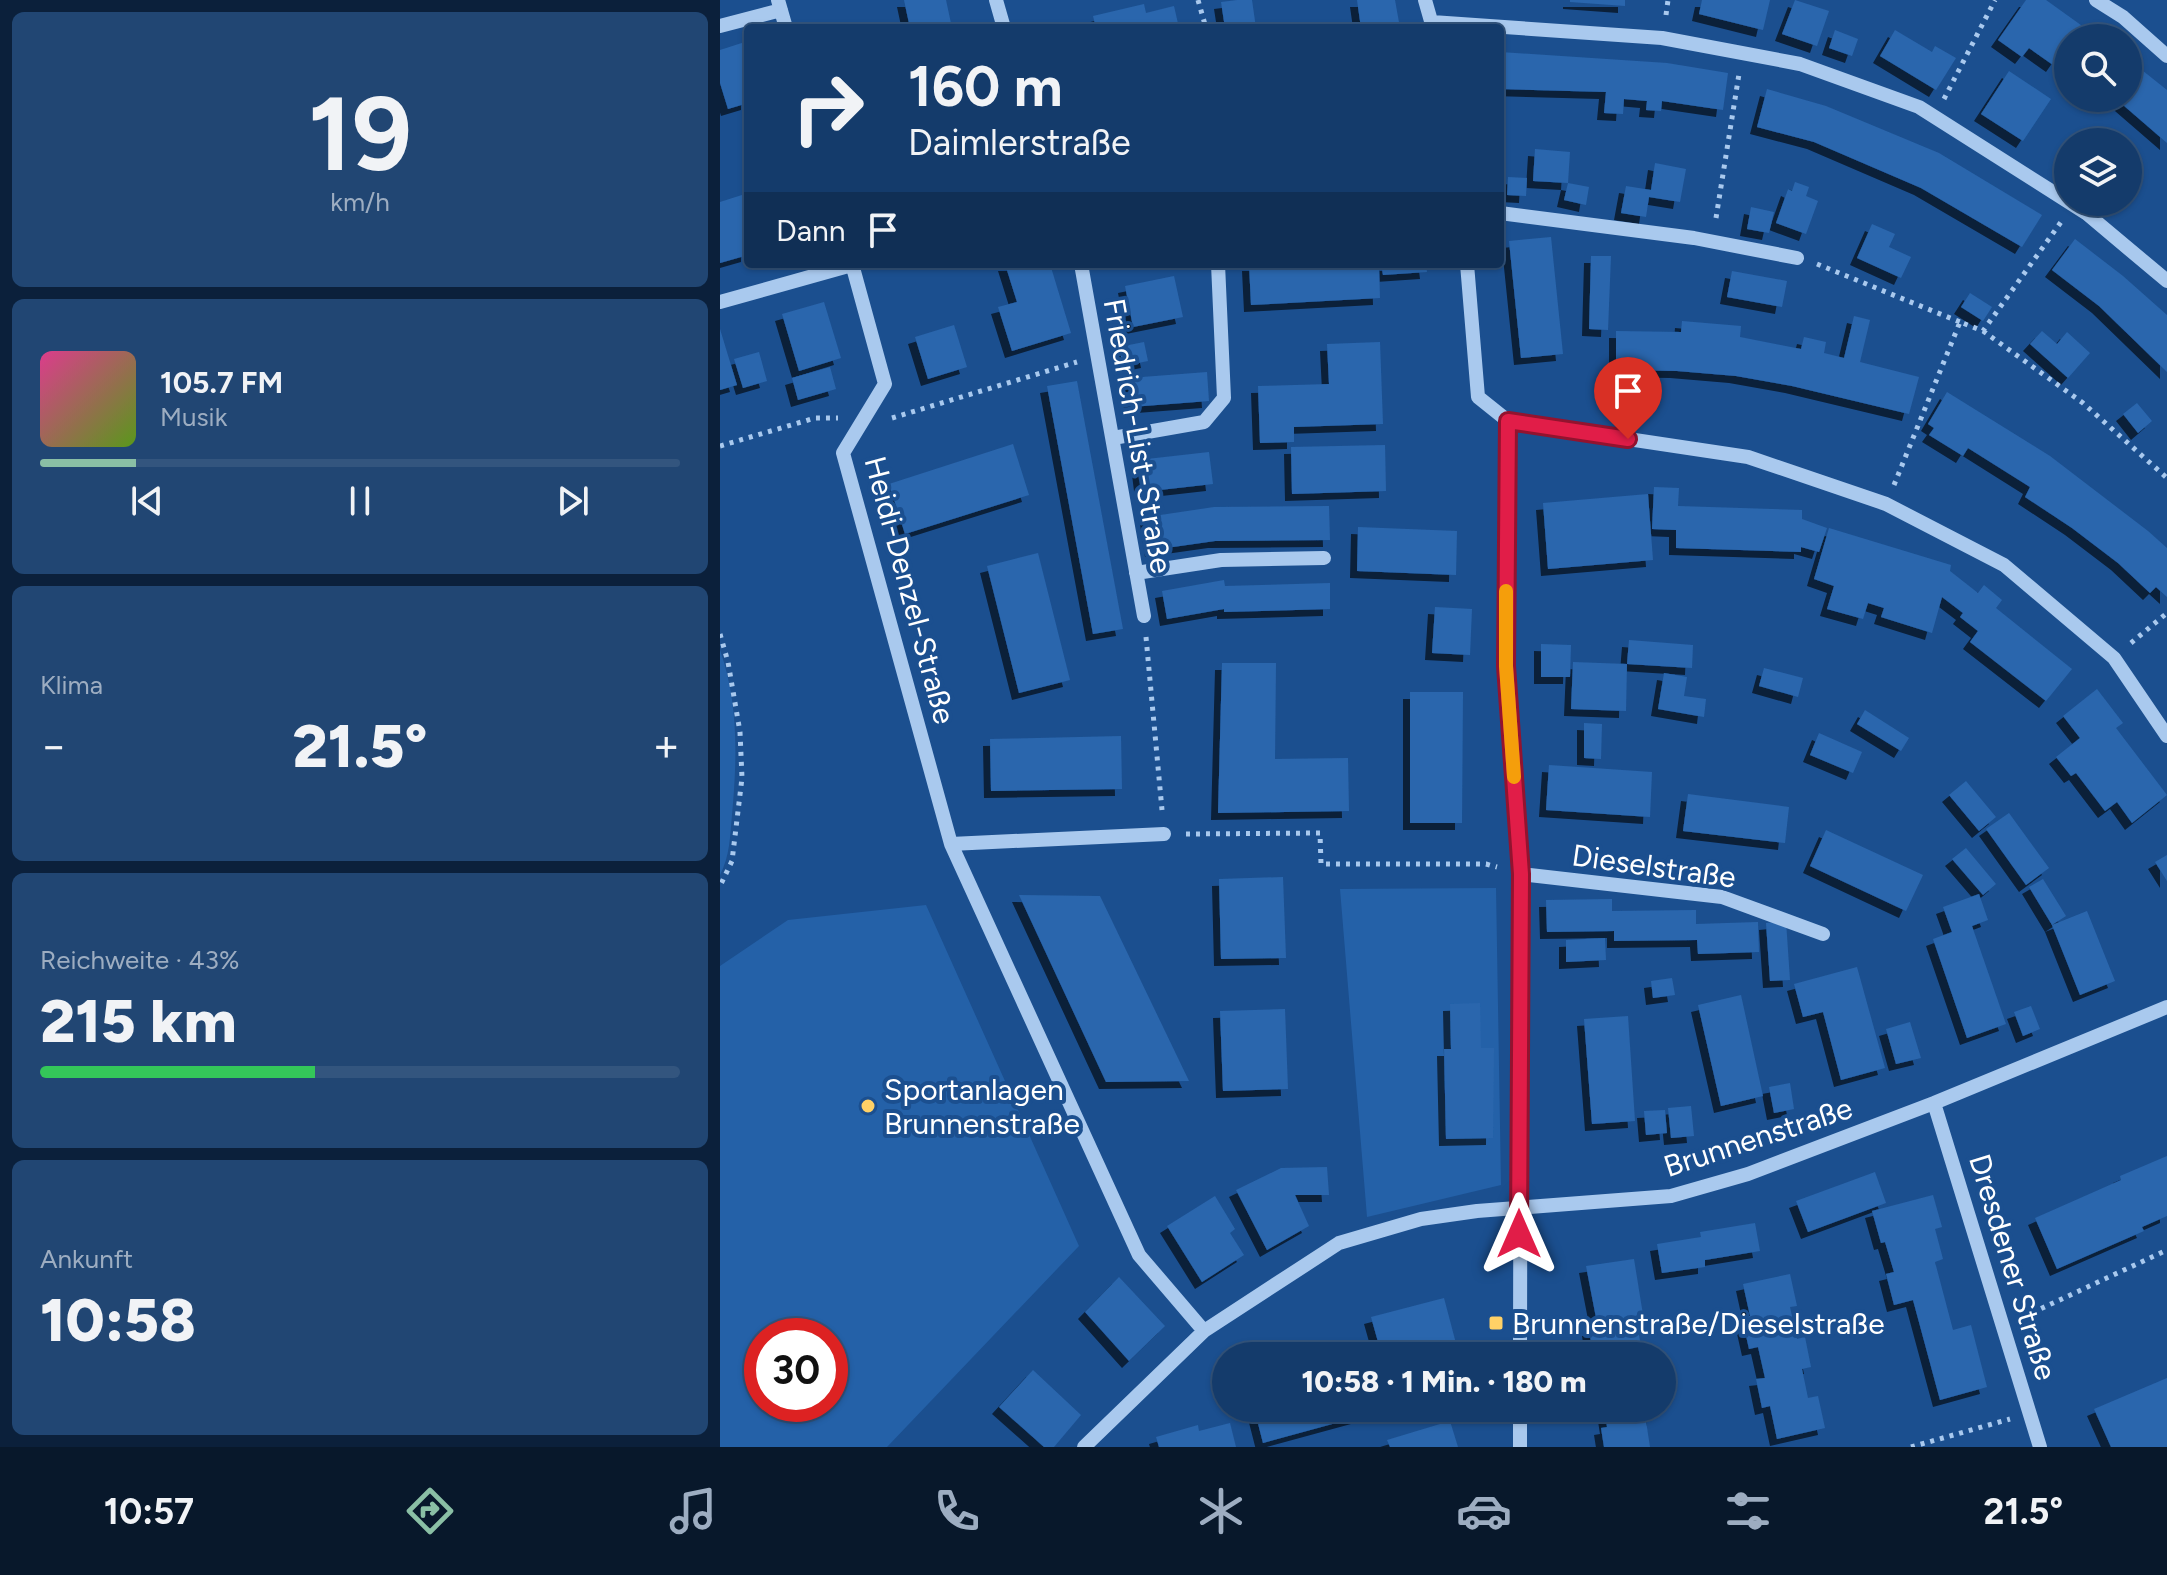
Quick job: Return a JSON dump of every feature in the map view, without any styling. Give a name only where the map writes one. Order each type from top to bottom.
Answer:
[{"type":"street","points":[[996,0],[1003,24]]},
{"type":"street","points":[[1425,0],[1432,24]]},
{"type":"street","points":[[2096,0],[2123,17],[2167,56]]},
{"type":"street","points":[[720,26],[780,5]]},
{"type":"street","points":[[1504,29],[1662,38],[1800,64],[1919,107],[2054,193]]},
{"type":"street","points":[[1504,214],[1712,242],[1797,258]]},
{"type":"street","points":[[2087,216],[2167,281]]},
{"type":"street","name":"Heidi-Denzel-Straße","points":[[720,302],[838,268]]},
{"type":"street","name":"Heidi-Denzel-Straße","points":[[853,268],[885,384],[843,453],[951,844],[1139,1255],[1204,1331]]},
{"type":"street","name":"Friedrich-List-Straße","points":[[1082,268],[1144,616]]},
{"type":"street","points":[[1113,438],[1204,422],[1224,398],[1218,268]]},
{"type":"street","points":[[1467,268],[1478,397],[1508,421],[1748,457],[1886,504],[2004,565],[2114,658],[2167,736]]},
{"type":"street","points":[[1508,421],[1506,666],[1521,874],[1520,1342]]},
{"type":"street","points":[[1136,573],[1221,560],[1324,558]]},
{"type":"street","points":[[951,844],[1164,834]]},
{"type":"street","name":"Dieselstraße","points":[[1521,874],[1722,897],[1823,934]]},
{"type":"street","name":"Brunnenstraße","points":[[1084,1447],[1204,1331],[1339,1243],[1421,1219],[1477,1211],[1671,1196],[1748,1174],[1934,1103],[2167,1007]]},
{"type":"street","name":"Dresdener Straße","points":[[1934,1103],[2040,1447]]},
{"type":"street","points":[[1520,1422],[1520,1447]]},
{"type":"path","points":[[1198,0],[1205,24]]},
{"type":"path","points":[[1934,117],[1995,0]]},
{"type":"path","points":[[1712,242],[1743,53]]},
{"type":"path","points":[[1983,331],[2065,216]]},
{"type":"path","points":[[1797,258],[1983,331],[2083,403],[2167,478]]},
{"type":"path","points":[[1886,504],[1960,322]]},
{"type":"path","points":[[720,446],[815,418],[881,421],[1097,355]]},
{"type":"path","points":[[2114,658],[2167,613]]},
{"type":"path","points":[[1144,616],[1164,834],[1320,833],[1321,864],[1486,864],[1521,874]]},
{"type":"path","points":[[720,634],[740,732],[742,778],[732,861],[720,886]]},
{"type":"path","points":[[2004,1325],[2167,1250]]},
{"type":"path","points":[[1911,1447],[2032,1413]]},
{"type":"shaded area","points":[[720,650],[731,691],[735,753],[730,838],[720,875]]},
{"type":"shaded area","points":[[1496,888],[1501,1185],[1367,1217],[1340,889]]},
{"type":"shaded area","name":"Sportanlagen Brunnenstraße","points":[[926,905],[1079,1246],[887,1447],[720,1447],[720,966],[788,920]]},
{"type":"building","points":[[904,0],[946,0],[951,24],[909,24]]},
{"type":"building","points":[[1252,0],[1255,24],[1224,24],[1221,2]]},
{"type":"building","points":[[1357,0],[1395,0],[1399,24],[1360,24]]},
{"type":"building","points":[[1625,0],[1625,6],[1570,2]]},
{"type":"building","points":[[1702,0],[1770,0],[1763,30],[1699,14]]},
{"type":"building","points":[[1795,0],[1829,11],[1817,46],[1782,34]]},
{"type":"building","points":[[2026,0],[2046,0],[2079,24],[2054,24],[2053,65],[2029,48],[2022,57],[1998,40]]},
{"type":"building","points":[[1144,4],[1146,13],[1174,6],[1178,24],[1095,24],[1093,16]]},
{"type":"building","points":[[1835,30],[1858,39],[1852,56],[1829,48]]},
{"type":"building","points":[[1895,30],[1932,52],[1935,46],[1956,58],[1936,90],[1880,56]]},
{"type":"building","points":[[744,42],[744,104],[728,109],[720,83],[720,50]]},
{"type":"building","points":[[1504,52],[1667,63],[1728,73],[1723,110],[1662,101],[1661,111],[1646,110],[1647,101],[1624,99],[1623,114],[1604,113],[1606,92],[1504,89]]},
{"type":"building","points":[[2142,70],[2167,90],[2167,143],[2131,112],[2142,112]]},
{"type":"building","points":[[2009,71],[2051,99],[2023,141],[1981,114]]},
{"type":"building","points":[[1767,89],[1826,106],[1939,153],[2042,215],[2022,247],[1921,188],[1814,142],[1757,127]]},
{"type":"building","points":[[1535,149],[1570,152],[1568,183],[1533,181]]},
{"type":"building","points":[[1655,163],[1686,169],[1680,202],[1649,197],[1646,217],[1621,213],[1626,186],[1651,190]]},
{"type":"building","points":[[1508,177],[1527,178],[1526,196],[1507,195]]},
{"type":"building","points":[[1795,182],[1809,187],[1806,196],[1818,201],[1806,234],[1776,223],[1788,189],[1792,191]]},
{"type":"building","points":[[1568,183],[1589,187],[1586,205],[1564,200]]},
{"type":"building","points":[[744,194],[744,256],[720,263],[720,202]]},
{"type":"building","points":[[1751,207],[1774,212],[1769,233],[1747,229]]},
{"type":"building","points":[[1872,224],[1895,234],[1889,247],[1911,257],[1901,278],[1857,258]]},
{"type":"building","points":[[1551,237],[1563,354],[1521,358],[1509,241]]},
{"type":"building","points":[[2075,239],[2167,315],[2167,372],[2099,306],[2052,270]]},
{"type":"building","points":[[1591,256],[1611,256],[1608,330],[1589,329]]},
{"type":"building","points":[[1006,268],[1051,268],[1071,333],[1012,351],[998,307],[1017,302]]},
{"type":"building","points":[[1249,268],[1379,268],[1380,298],[1251,305]]},
{"type":"building","points":[[1382,268],[1426,268],[1427,272],[1383,275]]},
{"type":"building","points":[[1732,271],[1787,281],[1782,307],[1727,297]]},
{"type":"building","points":[[1174,276],[1183,317],[1133,327],[1125,286]]},
{"type":"building","points":[[1970,293],[1992,307],[1983,321],[1961,307]]},
{"type":"building","points":[[824,302],[841,358],[799,371],[782,314]]},
{"type":"building","points":[[1854,316],[1870,320],[1860,362],[1919,377],[1909,414],[1736,376],[1616,370],[1616,331],[1681,332],[1682,321],[1741,326],[1740,337],[1801,349],[1804,337],[1826,342],[1824,353],[1844,358]]},
{"type":"building","points":[[954,325],[967,367],[928,379],[915,337]]},
{"type":"building","points":[[720,329],[737,385],[720,390]]},
{"type":"building","points":[[2042,331],[2057,344],[2067,332],[2090,353],[2068,378],[2030,344]]},
{"type":"building","points":[[1144,342],[1148,361],[1123,366],[1119,347]]},
{"type":"building","points":[[1380,342],[1383,424],[1294,427],[1294,442],[1260,443],[1258,386],[1329,384],[1327,344]]},
{"type":"building","points":[[759,352],[767,381],[743,388],[734,359]]},
{"type":"building","points":[[830,367],[836,389],[798,400],[792,378]]},
{"type":"building","points":[[1207,372],[1209,401],[1131,407],[1129,378]]},
{"type":"building","points":[[1077,381],[1123,629],[1093,634],[1047,386]]},
{"type":"building","points":[[1947,392],[2050,456],[2167,548],[2167,597],[2156,587],[2150,593],[2118,563],[2025,497],[2030,487],[1968,448],[1963,456],[1929,435],[1934,428],[1928,424]]},
{"type":"building","points":[[2137,403],[2152,421],[2138,433],[2123,414]]},
{"type":"building","points":[[1013,444],[1029,495],[905,534],[889,484]]},
{"type":"building","points":[[1385,445],[1386,491],[1292,494],[1291,447]]},
{"type":"building","points":[[1209,452],[1213,484],[1142,492],[1138,460]]},
{"type":"building","points":[[1654,487],[1679,488],[1678,506],[1802,510],[1802,519],[1827,528],[1819,552],[1801,547],[1801,552],[1676,548],[1676,530],[1652,529]]},
{"type":"building","points":[[1648,494],[1653,560],[1548,569],[1543,503]]},
{"type":"building","points":[[1329,506],[1330,540],[1215,541],[1152,550],[1147,517],[1214,507]]},
{"type":"building","points":[[1358,527],[1457,531],[1456,575],[1357,571]]},
{"type":"building","points":[[1829,528],[1951,565],[1950,571],[1978,593],[1984,585],[2002,600],[1996,608],[2072,669],[2046,701],[1970,642],[1978,631],[1960,617],[1963,613],[1942,597],[1932,633],[1881,617],[1884,608],[1868,603],[1863,619],[1827,609],[1834,586],[1814,579]]},
{"type":"building","points":[[1038,553],[1070,680],[1019,693],[987,566]]},
{"type":"building","points":[[1224,580],[1225,586],[1330,583],[1330,609],[1224,612],[1224,609],[1167,619],[1162,591]]},
{"type":"building","points":[[1435,607],[1472,609],[1470,655],[1432,653]]},
{"type":"building","points":[[1629,640],[1693,645],[1692,668],[1627,664]]},
{"type":"building","points":[[1541,644],[1571,645],[1570,677],[1541,677]]},
{"type":"building","points":[[1573,662],[1627,664],[1626,711],[1571,709]]},
{"type":"building","points":[[1222,663],[1276,663],[1275,759],[1348,758],[1349,811],[1218,813]]},
{"type":"building","points":[[1764,668],[1803,678],[1798,697],[1759,686]]},
{"type":"building","points":[[1664,673],[1687,677],[1684,696],[1706,699],[1704,717],[1658,709]]},
{"type":"building","points":[[2097,689],[2123,723],[2116,728],[2167,795],[2132,823],[2117,802],[2105,811],[2076,773],[2071,776],[2056,757],[2080,738],[2063,716]]},
{"type":"building","points":[[1410,692],[1463,692],[1462,823],[1410,823]]},
{"type":"building","points":[[1865,710],[1909,738],[1901,751],[1857,724]]},
{"type":"building","points":[[1584,723],[1602,724],[1601,759],[1584,758]]},
{"type":"building","points":[[1819,733],[1862,752],[1853,773],[1810,755]]},
{"type":"building","points":[[1121,736],[1122,789],[991,791],[990,739]]},
{"type":"building","points":[[1549,765],[1652,772],[1650,817],[1546,810]]},
{"type":"building","points":[[1966,781],[1996,817],[1979,831],[1949,795]]},
{"type":"building","points":[[1688,794],[1789,807],[1785,843],[1683,831]]},
{"type":"building","points":[[2009,813],[2049,868],[2026,885],[1986,829]]},
{"type":"building","points":[[1826,830],[1923,875],[1906,911],[1810,866]]},
{"type":"building","points":[[1966,848],[1996,884],[1983,895],[1952,859]]},
{"type":"building","points":[[2167,855],[2167,881],[2155,862]]},
{"type":"building","points":[[1283,877],[1286,958],[1221,959],[1219,879]]},
{"type":"building","points":[[2043,879],[2066,916],[2052,925],[2029,887]]},
{"type":"building","points":[[1979,894],[1988,920],[1972,926],[2006,1024],[1967,1038],[1933,939],[1952,932],[1943,907]]},
{"type":"building","points":[[1019,895],[1100,896],[1189,1081],[1106,1082]]},
{"type":"building","points":[[1612,899],[1612,911],[1696,910],[1696,924],[1758,922],[1759,952],[1698,954],[1697,940],[1614,941],[1614,931],[1547,932],[1546,900]]},
{"type":"building","points":[[2087,911],[2115,981],[2080,995],[2052,925]]},
{"type":"building","points":[[1786,921],[1790,980],[1770,981],[1766,923]]},
{"type":"building","points":[[1605,938],[1606,960],[1566,962],[1566,940]]},
{"type":"building","points":[[1857,967],[1885,1068],[1841,1080],[1823,1012],[1803,1017],[1794,984]]},
{"type":"building","points":[[1672,978],[1675,995],[1653,998],[1651,981]]},
{"type":"building","points":[[1741,995],[1763,1096],[1721,1106],[1698,1005]]},
{"type":"building","points":[[1480,1003],[1481,1048],[1494,1048],[1493,1138],[1446,1139],[1444,1049],[1451,1049],[1450,1004]]},
{"type":"building","points":[[2031,1006],[2040,1029],[2023,1036],[2014,1012]]},
{"type":"building","points":[[1285,1009],[1288,1089],[1223,1091],[1220,1011]]},
{"type":"building","points":[[1628,1016],[1635,1121],[1592,1124],[1584,1019]]},
{"type":"building","points":[[1910,1022],[1921,1058],[1896,1064],[1886,1029]]},
{"type":"building","points":[[1790,1083],[1794,1109],[1774,1113],[1769,1087]]},
{"type":"building","points":[[1691,1106],[1694,1136],[1671,1138],[1668,1108]]},
{"type":"building","points":[[1665,1110],[1667,1133],[1646,1135],[1644,1111]]},
{"type":"building","points":[[2167,1156],[2167,1216],[2142,1227],[2144,1231],[2057,1269],[2035,1218]]},
{"type":"building","points":[[1327,1167],[1329,1195],[1295,1195],[1309,1226],[1267,1250],[1236,1190],[1281,1168]]},
{"type":"building","points":[[1875,1172],[1886,1203],[1808,1232],[1796,1201]]},
{"type":"building","points":[[1933,1195],[1942,1227],[1935,1229],[1943,1259],[1935,1262],[1953,1330],[1971,1325],[1987,1387],[1940,1400],[1913,1300],[1894,1305],[1886,1274],[1894,1272],[1872,1211]]},
{"type":"building","points":[[1215,1196],[1235,1229],[1230,1233],[1244,1255],[1202,1282],[1167,1226]]},
{"type":"building","points":[[1755,1223],[1760,1251],[1705,1260],[1705,1267],[1662,1273],[1657,1244],[1701,1237],[1700,1232]]},
{"type":"building","points":[[1634,1259],[1644,1321],[1637,1322],[1640,1342],[1591,1342],[1589,1329],[1598,1328],[1586,1266]]},
{"type":"building","points":[[1790,1274],[1797,1306],[1790,1307],[1797,1339],[1805,1337],[1811,1367],[1802,1369],[1808,1398],[1818,1396],[1825,1428],[1777,1439],[1770,1406],[1762,1408],[1756,1379],[1765,1378],[1758,1347],[1749,1349],[1742,1318],[1750,1316],[1743,1284]]},
{"type":"building","points":[[1119,1277],[1165,1326],[1129,1361],[1085,1312]]},
{"type":"building","points":[[1444,1298],[1456,1342],[1378,1342],[1371,1317]]},
{"type":"building","points":[[1033,1370],[1081,1415],[1054,1447],[1044,1447],[999,1407]]},
{"type":"building","points":[[2167,1378],[2167,1447],[2111,1447],[2094,1409]]},
{"type":"building","points":[[1258,1422],[1340,1422],[1263,1443]]},
{"type":"building","points":[[1450,1422],[1458,1447],[1390,1447],[1387,1440]]},
{"type":"building","points":[[1606,1422],[1646,1422],[1650,1447],[1604,1447],[1601,1428],[1607,1427]]},
{"type":"building","points":[[1230,1423],[1236,1447],[1159,1447],[1156,1437],[1198,1425],[1199,1431]]},
{"type":"slow traffic","points":[[1506,591],[1506,666],[1514,777]]},
{"type":"place","name":"Sportanlagen Brunnenstraße","points":[[868,1106]]},
{"type":"place","name":"Brunnenstraße/Dieselstraße","points":[[1496,1323]]},
{"type":"route","points":[[1519,1234],[1521,874],[1506,666],[1508,421],[1628,439]]}]
